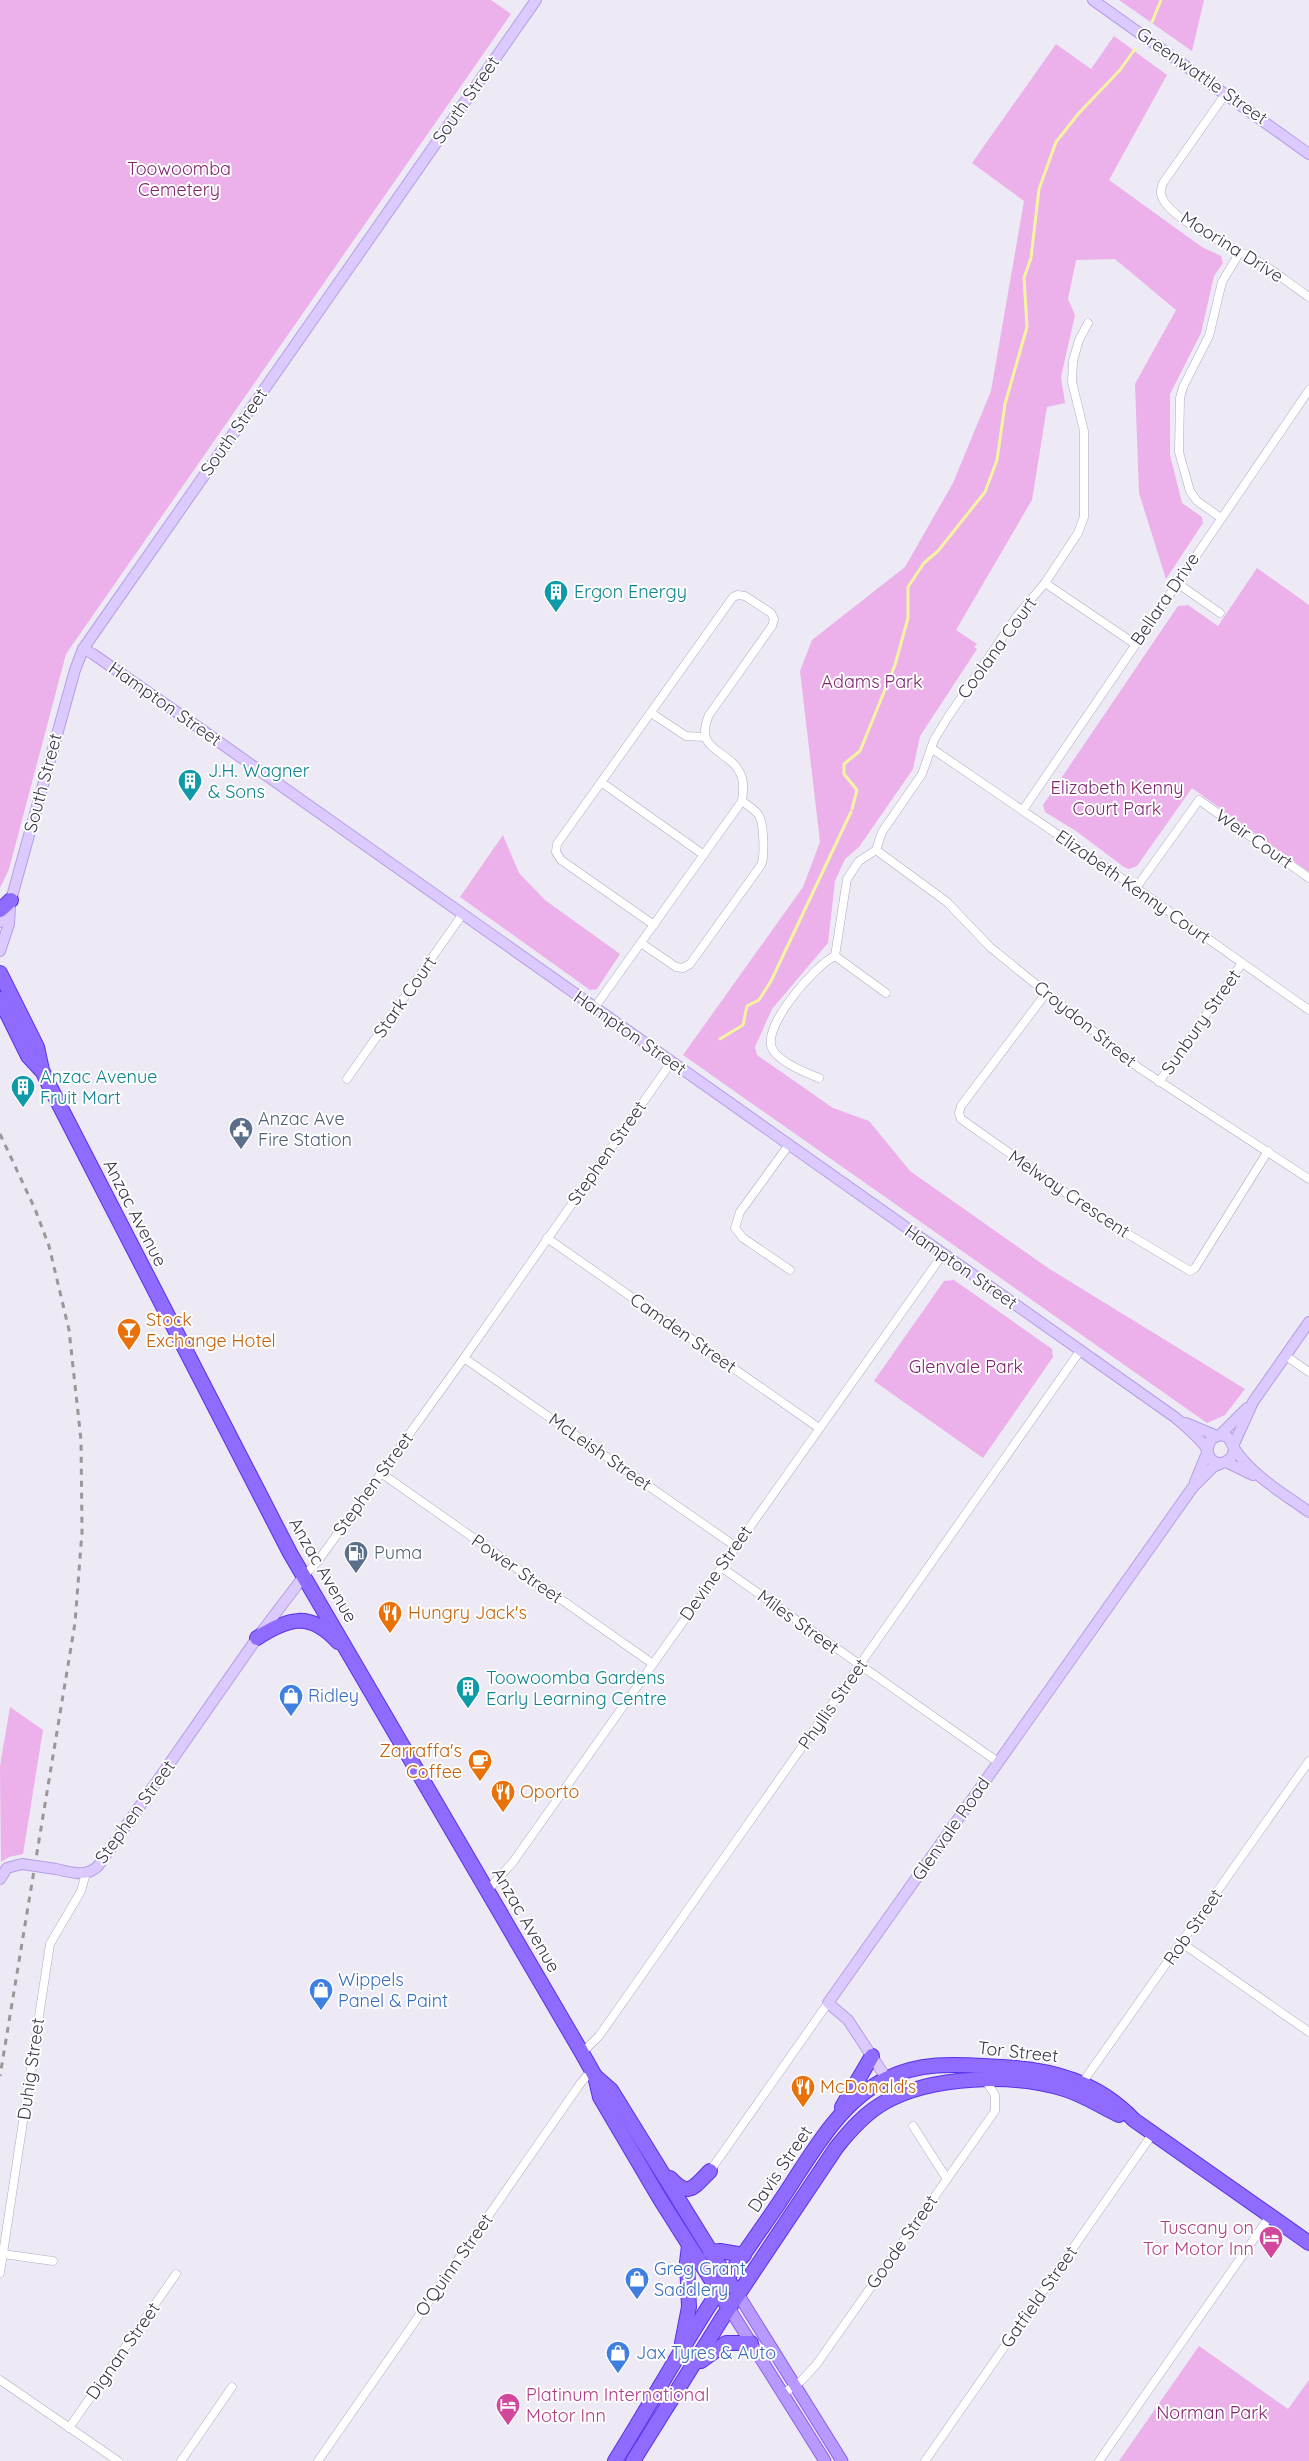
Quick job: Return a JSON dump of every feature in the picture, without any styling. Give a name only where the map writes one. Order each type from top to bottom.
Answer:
[{"type":"highway","points":[[0,910],[11,900]]},
{"type":"highway","name":"Anzac Avenue","points":[[0,973],[37,1047],[42,1070],[232,1443],[304,1576],[582,2053],[593,2073],[600,2097],[689,2246],[729,2308]]},
{"type":"highway","name":"Anzac Avenue","points":[[0,999],[28,1056],[42,1070]]},
{"type":"highway","points":[[0,1016],[14,1027]]},
{"type":"highway","points":[[257,1638],[279,1624],[302,1620],[313,1623],[332,1635],[350,1655]]},
{"type":"highway","points":[[839,2117],[843,2102],[872,2056]]},
{"type":"highway","name":"Tor Street","points":[[886,2078],[920,2067],[945,2065],[1032,2069],[1052,2073],[1134,2120],[1309,2243]]},
{"type":"highway","name":"Anzac Avenue","points":[[593,2073],[611,2090],[727,2280],[738,2294]]},
{"type":"highway","name":"Davis Street","points":[[615,2461],[718,2293],[839,2117],[863,2093],[886,2078]]},
{"type":"highway","name":"Tor Street","points":[[898,2096],[931,2086],[986,2081],[1028,2082],[1079,2088]]},
{"type":"highway","name":"Davis Street","points":[[633,2461],[738,2294],[851,2129],[873,2110],[898,2096]]},
{"type":"highway","points":[[652,2159],[681,2189],[687,2190],[694,2186],[710,2171]]},
{"type":"highway","points":[[680,2353],[689,2307],[687,2262],[689,2246]]},
{"type":"highway","points":[[710,2252],[720,2251],[744,2255]]},
{"type":"highway","points":[[694,2366],[726,2342],[751,2343]]},
{"type":"main road","name":"Anzac Avenue","points":[[738,2294],[842,2461]]},
{"type":"main road","name":"Anzac Avenue","points":[[729,2308],[825,2461]]},
{"type":"street","name":"South Street","points":[[0,922],[11,900],[64,706],[83,649],[536,0]]},
{"type":"street","name":"Greenwattle Street","points":[[1093,0],[1155,42],[1309,154]]},
{"type":"street","name":"Moorina Drive","points":[[1226,93],[1163,183],[1160,192],[1163,200],[1173,211],[1214,240],[1261,263],[1309,297]]},
{"type":"street","points":[[1221,518],[1197,501],[1190,491],[1178,452],[1180,398],[1183,387],[1209,336],[1222,282],[1240,252]]},
{"type":"street","name":"Coolana Court","points":[[876,850],[882,832],[922,774],[931,748],[948,717],[1017,616],[1045,583],[1078,533],[1084,518],[1084,432],[1072,382],[1073,360],[1079,340],[1088,324]]},
{"type":"street","name":"Bellara Drive","points":[[1022,810],[1309,390]]},
{"type":"street","points":[[1045,583],[1135,644]]},
{"type":"street","points":[[1177,583],[1220,613]]},
{"type":"street","points":[[595,1007],[654,925],[704,855],[742,801],[742,778],[729,760],[711,747],[705,737],[703,728],[709,715],[772,626],[774,619],[771,613],[745,596],[738,595],[733,597],[557,844],[556,852],[561,860],[654,925]]},
{"type":"street","name":"Hampton Street","points":[[83,649],[131,680],[462,915],[672,1061],[788,1146],[1176,1418],[1207,1452]]},
{"type":"street","points":[[651,712],[686,736],[705,737]]},
{"type":"street","name":"Elizabeth Kenny Court","points":[[931,748],[1136,888],[1309,1010]]},
{"type":"street","points":[[601,782],[704,855]]},
{"type":"street","name":"Weir Court","points":[[1136,888],[1199,800],[1309,878]]},
{"type":"street","points":[[641,943],[676,967],[683,968],[690,964],[761,865],[764,859],[761,821],[758,814],[742,801]]},
{"type":"street","points":[[819,1078],[800,1071],[773,1051],[770,1041],[779,1015],[819,966],[835,956],[847,879],[859,861],[876,850]]},
{"type":"street","name":"Croydon Street","points":[[876,850],[947,902],[990,947],[1159,1082],[1309,1179]]},
{"type":"street","name":"South Street","points":[[0,951],[10,924],[11,900]]},
{"type":"street","name":"Stark Court","points":[[347,1079],[462,915]]},
{"type":"street","points":[[835,956],[886,992]]},
{"type":"street","name":"Sunbury Street","points":[[1159,1082],[1242,963]]},
{"type":"street","name":"Melway Crescent","points":[[1047,992],[961,1106],[958,1113],[961,1119],[1106,1221],[1190,1271],[1195,1268],[1268,1151]]},
{"type":"street","name":"Stephen Street","points":[[0,1879],[7,1868],[22,1864],[86,1873],[94,1869],[101,1861],[257,1638],[381,1474],[464,1358],[672,1061]]},
{"type":"street","points":[[788,1146],[740,1212],[735,1228],[743,1238],[790,1270]]},
{"type":"street","name":"Camden Street","points":[[547,1238],[819,1428]]},
{"type":"street","name":"Devine Street","points":[[487,1890],[513,1862],[943,1254]]},
{"type":"street","points":[[1267,1482],[1224,1462],[1212,1460],[1207,1452],[1208,1442],[1219,1435],[1253,1402],[1309,1322]]},
{"type":"street","name":"Phyllis Street","points":[[582,2053],[599,2036],[1080,1351]]},
{"type":"street","points":[[1286,1356],[1309,1372]]},
{"type":"street","name":"McLeish Street","points":[[464,1358],[735,1546]]},
{"type":"street","points":[[1224,1462],[1232,1456],[1234,1446],[1253,1402]]},
{"type":"street","name":"Hampton Street","points":[[1176,1418],[1219,1435]]},
{"type":"street","points":[[1219,1435],[1228,1437],[1242,1460],[1267,1482],[1309,1512]]},
{"type":"street","name":"Glenvale Road","points":[[1193,1487],[1207,1452]]},
{"type":"street","name":"Glenvale Road","points":[[710,2171],[1193,1487],[1213,1467],[1224,1462]]},
{"type":"street","name":"Power Street","points":[[381,1474],[653,1664]]},
{"type":"street","name":"Miles Street","points":[[721,1567],[859,1666],[998,1762]]},
{"type":"street","name":"Rob Street","points":[[1079,2088],[1309,1761]]},
{"type":"street","name":"Duhig Street","points":[[0,2273],[50,1944],[81,1891],[86,1873]]},
{"type":"street","points":[[1182,1943],[1309,2032]]},
{"type":"street","points":[[828,2004],[848,2020],[898,2096]]},
{"type":"street","name":"O'Quinn Street","points":[[318,2461],[580,2084],[593,2073]]},
{"type":"street","name":"Goode Street","points":[[783,2394],[795,2386],[816,2365],[995,2111],[995,2095],[986,2081]]},
{"type":"street","points":[[912,2126],[947,2179]]},
{"type":"street","name":"Gatfield Street","points":[[925,2461],[1152,2133]]},
{"type":"street","points":[[1098,2461],[1270,2216]]},
{"type":"street","points":[[3,2254],[53,2261]]},
{"type":"street","name":"Dignan Street","points":[[69,2428],[176,2274]]},
{"type":"street","points":[[0,2380],[118,2461]]},
{"type":"street","points":[[181,2461],[232,2387]]},
{"type":"green space","name":"Toowoomba Cemetery","points":[[0,0],[491,0],[511,14],[66,654],[9,869],[0,888]]},
{"type":"green space","points":[[1119,0],[1204,0],[1192,51]]},
{"type":"green space","name":"Adams Park","points":[[1114,36],[1167,75],[1109,180],[1202,247],[1221,256],[1223,263],[1214,276],[1201,333],[1170,394],[1170,455],[1182,503],[1202,517],[1203,523],[1166,579],[1139,493],[1135,384],[1176,310],[1115,259],[1076,260],[1068,299],[1075,315],[1061,377],[1065,403],[1047,407],[1032,500],[956,630],[977,644],[974,647],[977,649],[920,736],[913,769],[859,847],[845,859],[835,881],[828,943],[772,1009],[755,1047],[757,1055],[833,1108],[869,1121],[910,1171],[1048,1268],[1245,1389],[1225,1415],[1207,1423],[683,1055],[803,887],[820,842],[800,671],[812,640],[905,567],[953,483],[991,391],[1024,201],[972,163],[1056,44],[1091,69]]},
{"type":"green space","name":"Elizabeth Kenny Court Park","points":[[1257,568],[1309,605],[1309,872],[1192,788],[1137,866],[1129,869],[1124,867],[1076,831],[1045,812],[1043,805],[1178,606],[1188,605],[1218,626]]},
{"type":"green space","points":[[503,835],[519,873],[545,900],[620,954],[597,989],[590,990],[460,897]]},
{"type":"green space","name":"Glenvale Park","points":[[954,1280],[1052,1349],[1053,1357],[983,1458],[874,1381],[944,1281]]},
{"type":"green space","points":[[10,1707],[43,1730],[23,1854],[9,1857],[1,1862],[0,1766]]},
{"type":"green space","name":"Norman Park","points":[[1199,2346],[1288,2409],[1309,2380],[1309,2461],[1119,2461]]},
{"type":"waterway","points":[[1152,22],[1161,0]]},
{"type":"waterway","points":[[852,809],[857,790],[844,774],[844,764],[860,751],[895,665],[908,618],[908,587],[924,563],[938,551],[985,492],[997,460],[1005,404],[1027,327],[1024,278],[1031,258],[1039,189],[1056,142],[1079,113],[1120,70],[1135,49]]},
{"type":"waterway","points":[[720,1039],[743,1025],[747,1006],[759,1000],[771,981],[851,812]]},
{"type":"railway","points":[[0,1134],[35,1209],[49,1246],[69,1330],[81,1440],[82,1532],[75,1623],[0,2076]]},
{"type":"place","name":"Ergon Energy","points":[[556,613]]},
{"type":"place","name":"J.H. Wagner & Sons","points":[[190,802]]},
{"type":"place","name":"Anzac Avenue Fruit Mart","points":[[23,1108]]},
{"type":"place","name":"Anzac Ave Fire Station","points":[[241,1150]]},
{"type":"place","name":"Stock Exchange Hotel","points":[[129,1351]]},
{"type":"place","name":"Puma","points":[[356,1574]]},
{"type":"place","name":"Hungry Jack's","points":[[390,1634]]},
{"type":"place","name":"Toowoomba Gardens Early Learning Centre","points":[[468,1709]]},
{"type":"place","name":"Ridley","points":[[291,1717]]},
{"type":"place","name":"Zarraffa's Coffee","points":[[480,1782]]},
{"type":"place","name":"Oporto","points":[[503,1813]]},
{"type":"place","name":"Wippels Panel & Paint","points":[[321,2011]]},
{"type":"place","name":"McDonald's","points":[[803,2108]]},
{"type":"place","name":"Tuscany on Tor Motor Inn","points":[[1271,2259]]},
{"type":"place","name":"Greg Grant Saddlery","points":[[637,2300]]},
{"type":"place","name":"Jax Tyres & Auto","points":[[618,2374]]},
{"type":"place","name":"Platinum International Motor Inn","points":[[508,2426]]}]
